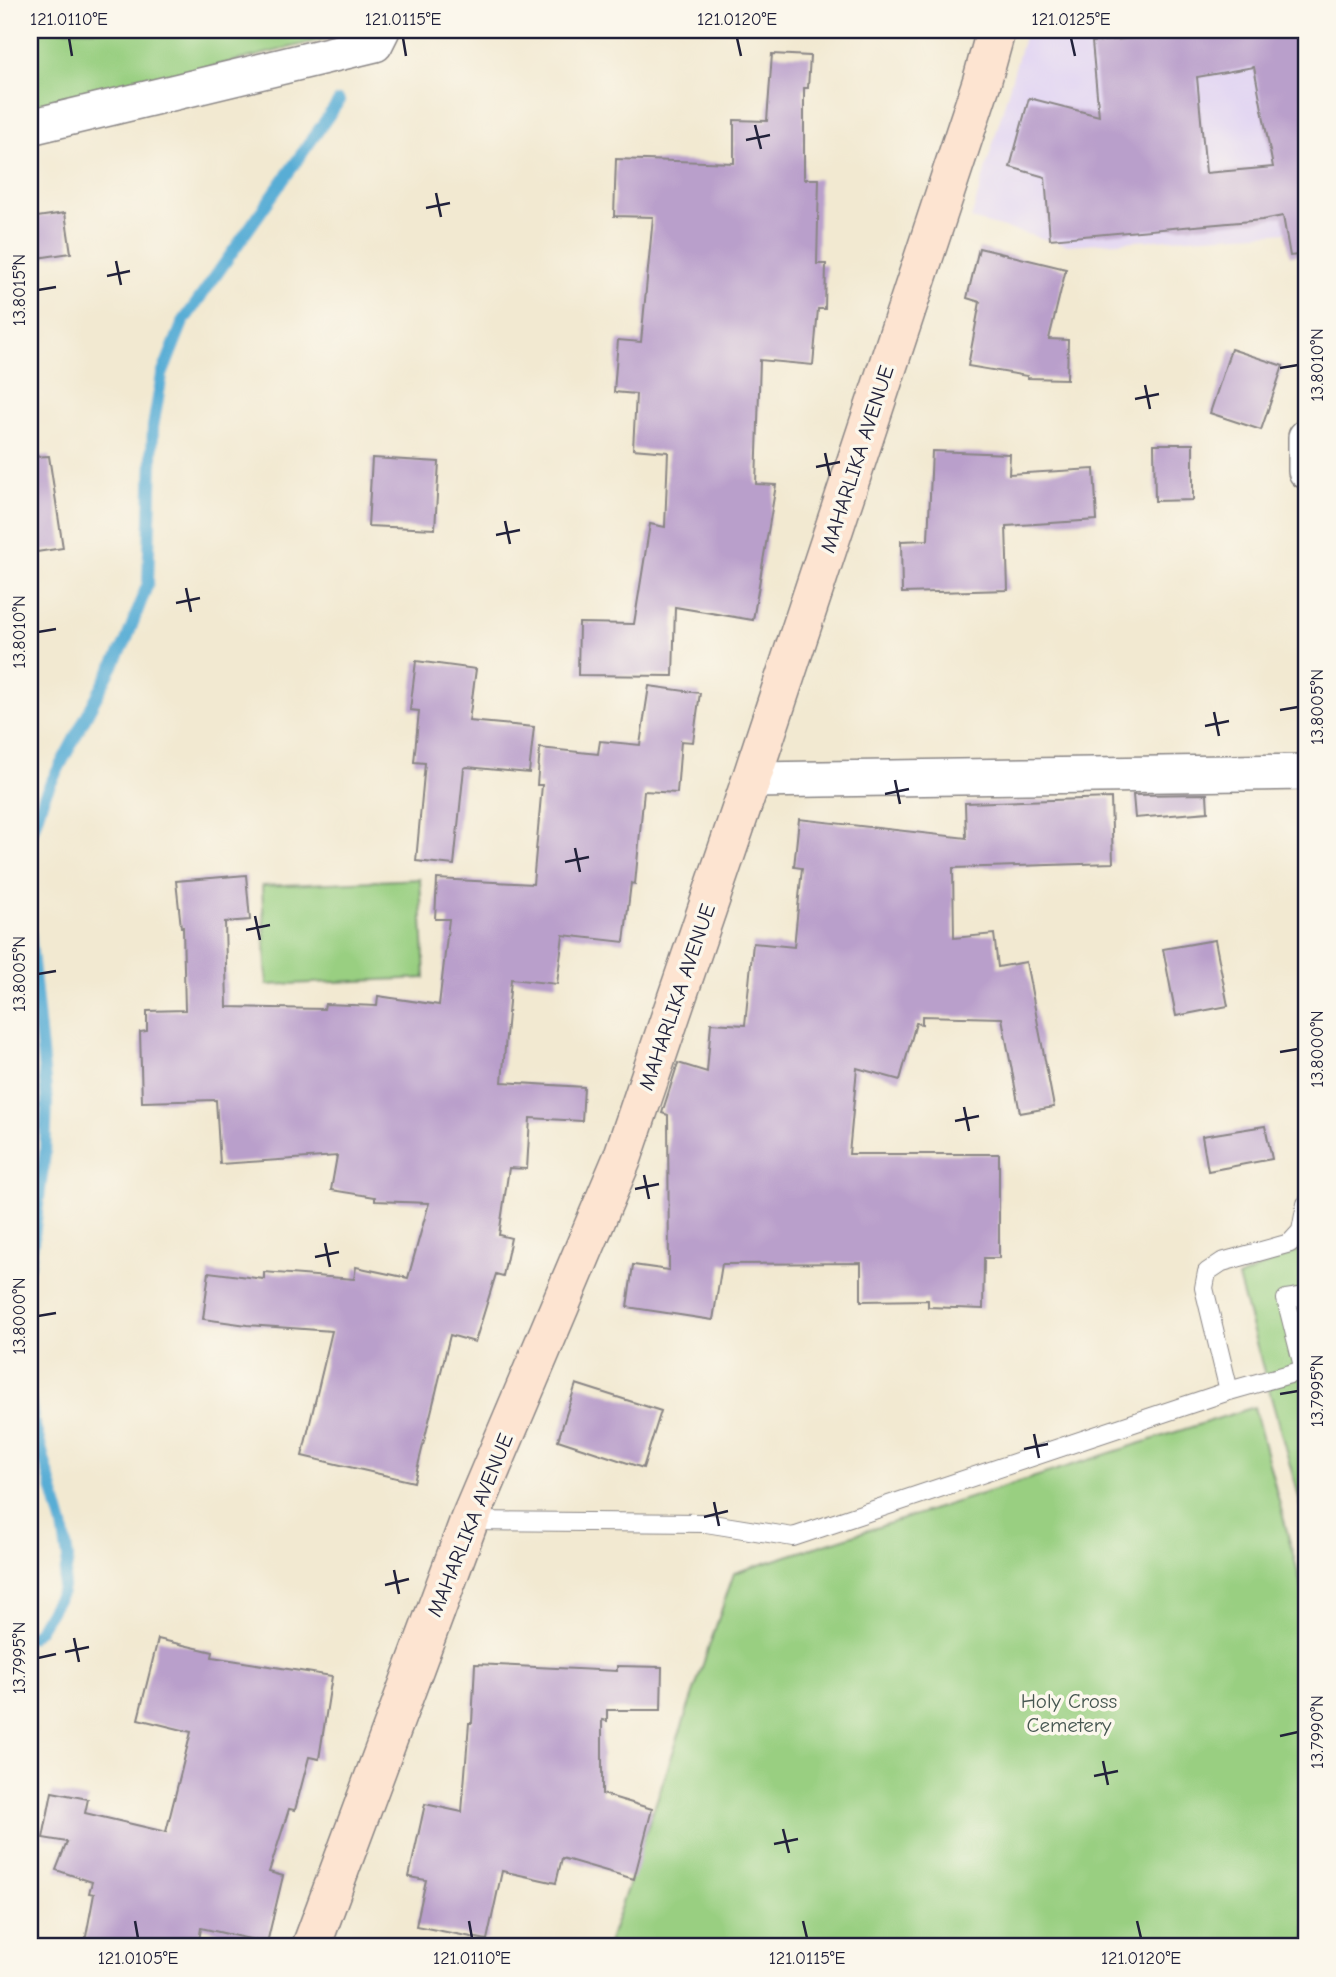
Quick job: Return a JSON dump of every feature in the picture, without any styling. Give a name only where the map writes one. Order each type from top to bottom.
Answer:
[{"type":"main road","name":"MAHARLIKA AVENUE","points":[[311,1947],[469,1521],[622,1159],[751,780],[982,81],[996,30]]},
{"type":"street","points":[[30,127],[375,44],[382,30]]},
{"type":"street","points":[[1306,437],[1306,471]]},
{"type":"street","points":[[751,780],[1306,772]]},
{"type":"lane","points":[[1229,1391],[1204,1288],[1207,1272],[1222,1262],[1290,1243],[1301,1230],[1306,1205]]},
{"type":"lane","points":[[469,1521],[706,1523],[793,1537],[1229,1391],[1305,1373],[1286,1299],[1306,1296]]},
{"type":"shaded area","points":[[1026,30],[1306,30],[1306,231],[1067,245],[971,219]]},
{"type":"green space","points":[[30,30],[334,30],[329,38],[30,112]]},
{"type":"green space","points":[[420,879],[425,978],[267,985],[262,886]]},
{"type":"green space","points":[[1306,1247],[1306,1523],[1238,1278]]},
{"type":"green space","name":"Holy Cross Cemetery","points":[[1254,1407],[1306,1603],[1306,1947],[607,1947],[734,1573]]},
{"type":"building","points":[[1216,30],[1306,30],[1306,254],[1290,256],[1283,216],[1050,239],[1045,177],[1010,167],[1029,98],[1099,116],[1092,42]],"holes":[[[1254,67],[1273,167],[1206,173],[1197,77]]]},
{"type":"building","points":[[772,54],[810,56],[808,88],[804,88],[804,179],[819,179],[817,264],[826,264],[825,309],[818,309],[813,365],[760,360],[756,484],[776,485],[753,620],[675,607],[673,676],[578,675],[579,623],[634,624],[650,524],[665,527],[668,452],[633,449],[636,394],[614,392],[618,340],[641,342],[653,217],[614,216],[616,159],[734,163],[734,120],[767,121]]},
{"type":"building","points":[[65,213],[71,253],[30,259],[30,218]]},
{"type":"building","points":[[979,248],[1066,269],[1049,339],[1068,340],[1067,379],[1027,378],[968,366],[980,302],[967,298]]},
{"type":"building","points":[[1231,349],[1283,366],[1261,430],[1210,413]]},
{"type":"building","points":[[1154,444],[1193,444],[1193,500],[1155,501]]},
{"type":"building","points":[[932,451],[1010,454],[1009,474],[1094,469],[1097,520],[1006,526],[1008,590],[902,593],[901,541],[928,540]]},
{"type":"building","points":[[49,456],[63,548],[30,553],[30,457]]},
{"type":"building","points":[[372,458],[439,462],[435,529],[368,526]]},
{"type":"building","points":[[416,661],[476,669],[469,721],[534,727],[529,773],[464,768],[454,865],[416,861],[425,763],[414,762],[419,711],[410,710]]},
{"type":"building","points":[[649,686],[700,693],[693,742],[681,741],[677,793],[644,791],[635,884],[631,883],[624,942],[563,935],[557,984],[511,979],[502,1082],[584,1087],[582,1121],[530,1118],[527,1169],[509,1168],[499,1235],[511,1238],[503,1276],[496,1274],[475,1342],[450,1335],[414,1482],[302,1456],[332,1331],[203,1319],[209,1272],[264,1279],[264,1272],[354,1279],[356,1267],[408,1278],[429,1203],[375,1201],[375,1197],[331,1190],[337,1156],[220,1164],[216,1100],[142,1102],[140,1032],[147,1031],[147,1011],[185,1010],[183,927],[176,881],[246,875],[250,920],[225,922],[227,1007],[324,1009],[325,1004],[377,1006],[378,996],[439,1005],[449,919],[435,919],[437,879],[533,884],[542,785],[537,785],[540,748],[598,754],[600,741],[640,745]]},
{"type":"building","points":[[1207,794],[1208,812],[1135,818],[1133,795]]},
{"type":"building","points":[[1111,798],[1113,863],[953,868],[954,938],[994,934],[998,967],[1026,962],[1054,1107],[1020,1113],[1002,1018],[922,1016],[922,1024],[916,1023],[900,1080],[857,1068],[849,1154],[999,1154],[999,1258],[984,1258],[983,1309],[928,1307],[928,1300],[861,1301],[861,1263],[722,1264],[713,1320],[627,1307],[633,1265],[669,1270],[668,1115],[662,1113],[678,1063],[707,1072],[711,1023],[745,1025],[753,943],[794,947],[802,868],[794,867],[799,819],[966,838],[965,803]]},
{"type":"building","points":[[1215,940],[1228,1006],[1176,1016],[1163,949]]},
{"type":"building","points":[[1265,1126],[1272,1159],[1208,1171],[1202,1136]]},
{"type":"building","points":[[576,1384],[661,1411],[643,1468],[558,1440]]},
{"type":"building","points":[[158,1639],[213,1652],[212,1657],[332,1676],[319,1759],[309,1757],[295,1810],[289,1809],[269,1872],[283,1876],[267,1943],[201,1928],[198,1947],[84,1947],[94,1894],[89,1893],[92,1882],[56,1870],[67,1842],[43,1838],[52,1792],[88,1799],[85,1813],[166,1832],[191,1732],[138,1719]]},
{"type":"building","points":[[475,1664],[617,1671],[617,1666],[662,1667],[661,1710],[607,1710],[607,1721],[602,1720],[602,1794],[652,1809],[634,1879],[562,1858],[556,1883],[502,1871],[487,1940],[416,1926],[426,1880],[409,1877],[425,1804],[462,1812],[469,1723],[472,1723]]},
{"type":"waterway","points":[[30,839],[44,796],[126,641],[148,583],[153,427],[162,375],[183,322],[339,101]]},
{"type":"waterway","points":[[30,932],[47,1102],[45,1153],[30,1264]]},
{"type":"waterway","points":[[30,1400],[63,1526],[68,1559],[62,1592],[38,1631],[30,1637]]}]
